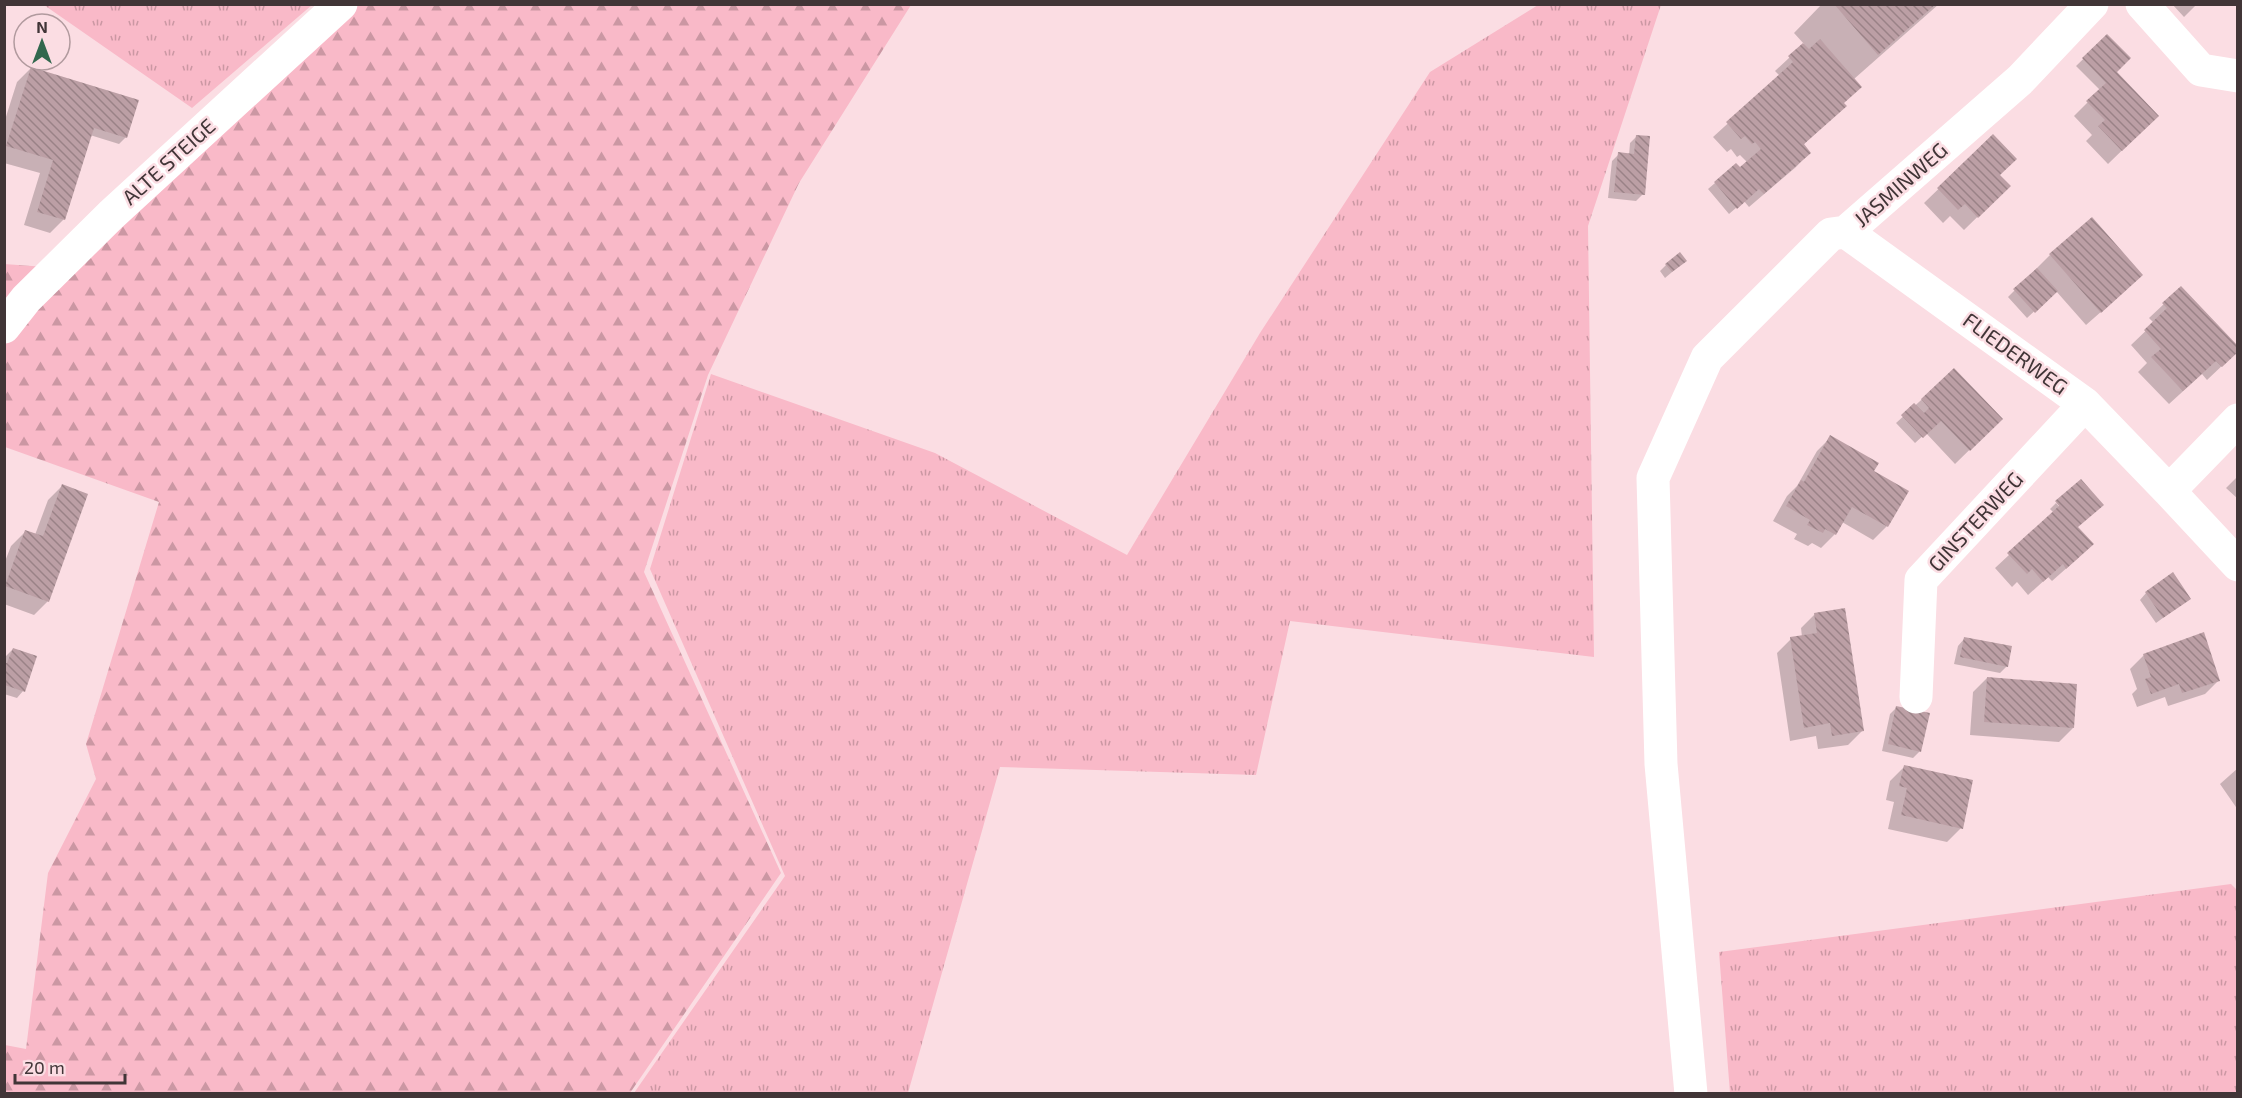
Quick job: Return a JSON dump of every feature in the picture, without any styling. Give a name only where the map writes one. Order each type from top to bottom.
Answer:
[{"type":"street","name":"ALTE STEIGE","points":[[4,327],[26,299],[111,215],[341,4]]},
{"type":"street","name":"JASMINWEG","points":[[1691,1094],[1661,764],[1653,478],[1707,358],[1831,234],[1846,232],[2020,80],[2092,4]]},
{"type":"street","points":[[2142,4],[2201,70],[2238,76]]},
{"type":"street","name":"FLIEDERWEG","points":[[1846,232],[2085,404],[2238,565]]},
{"type":"street","name":"GINSTERWEG","points":[[1916,697],[1921,580],[2085,404]]},
{"type":"street","points":[[2169,491],[2238,420]]},
{"type":"green space","points":[[44,5],[312,5],[192,108],[72,24],[72,12],[54,12]]},
{"type":"green space","points":[[346,5],[911,5],[799,183],[708,375],[644,572],[781,873],[630,1093],[5,1094],[5,1045],[26,1049],[48,873],[96,779],[86,744],[159,502],[5,447],[4,264],[46,267]]},
{"type":"green space","points":[[1538,5],[1661,5],[1588,226],[1594,657],[1290,621],[1256,775],[1000,767],[908,1093],[634,1093],[785,876],[650,569],[711,374],[935,453],[1127,555],[1260,333],[1430,72]]},
{"type":"green space","points":[[2231,884],[2238,891],[2237,1093],[1730,1093],[1719,952]]},
{"type":"building","points":[[1834,4],[1936,4],[1878,55]]},
{"type":"building","points":[[2107,34],[2131,58],[2117,72],[2159,116],[2122,151],[2098,126],[2105,120],[2086,101],[2106,83],[2082,58]]},
{"type":"building","points":[[1820,39],[1862,87],[1844,103],[1847,106],[1804,144],[1811,153],[1764,194],[1759,189],[1737,209],[1714,182],[1736,163],[1740,167],[1761,149],[1745,136],[1741,139],[1726,122],[1793,62],[1788,56],[1803,43],[1809,49]]},
{"type":"building","points":[[29,72],[47,72],[139,100],[127,138],[94,128],[65,220],[37,212],[53,160],[6,146]]},
{"type":"building","points":[[1993,134],[2017,159],[2000,175],[2011,186],[1978,218],[1965,204],[1958,210],[1937,188]]},
{"type":"building","points":[[1636,135],[1650,136],[1645,195],[1614,192],[1618,152],[1634,154]]},
{"type":"building","points":[[2092,217],[2143,275],[2101,313],[2049,254]]},
{"type":"building","points":[[1680,252],[1687,261],[1672,272],[1665,264]]},
{"type":"building","points":[[2037,268],[2058,291],[2035,313],[2013,289]]},
{"type":"building","points":[[2181,286],[2238,346],[2238,352],[2222,367],[2216,361],[2183,391],[2151,357],[2161,349],[2144,330],[2167,308],[2162,303]]},
{"type":"building","points":[[1954,368],[2003,419],[1970,451],[1941,421],[1923,438],[1901,415],[1914,403],[1924,413],[1929,408],[1921,399]]},
{"type":"building","points":[[1830,435],[1879,463],[1874,471],[1909,491],[1888,527],[1852,507],[1836,535],[1825,529],[1823,533],[1807,525],[1810,520],[1786,506],[1801,480],[1804,482]]},
{"type":"building","points":[[2081,479],[2104,505],[2078,527],[2094,544],[2066,569],[2063,564],[2043,582],[2032,569],[2027,574],[2007,553],[2059,506],[2055,501]]},
{"type":"building","points":[[62,484],[88,494],[49,602],[5,586],[25,530],[43,536]]},
{"type":"building","points":[[2173,572],[2191,599],[2163,618],[2145,592]]},
{"type":"building","points":[[1845,608],[1864,731],[1832,736],[1830,723],[1804,728],[1790,637],[1817,633],[1814,613]]},
{"type":"building","points":[[2204,632],[2220,681],[2182,693],[2179,684],[2151,694],[2145,679],[2151,677],[2143,654]]},
{"type":"building","points":[[1964,637],[2012,646],[2008,667],[1960,657]]},
{"type":"building","points":[[13,648],[37,656],[25,692],[5,685],[5,663]]},
{"type":"building","points":[[1987,677],[2077,684],[2074,728],[1984,722]]},
{"type":"building","points":[[1896,706],[1930,713],[1921,752],[1888,744]]},
{"type":"building","points":[[1904,765],[1973,780],[1963,829],[1901,815],[1907,788],[1899,786]]}]
